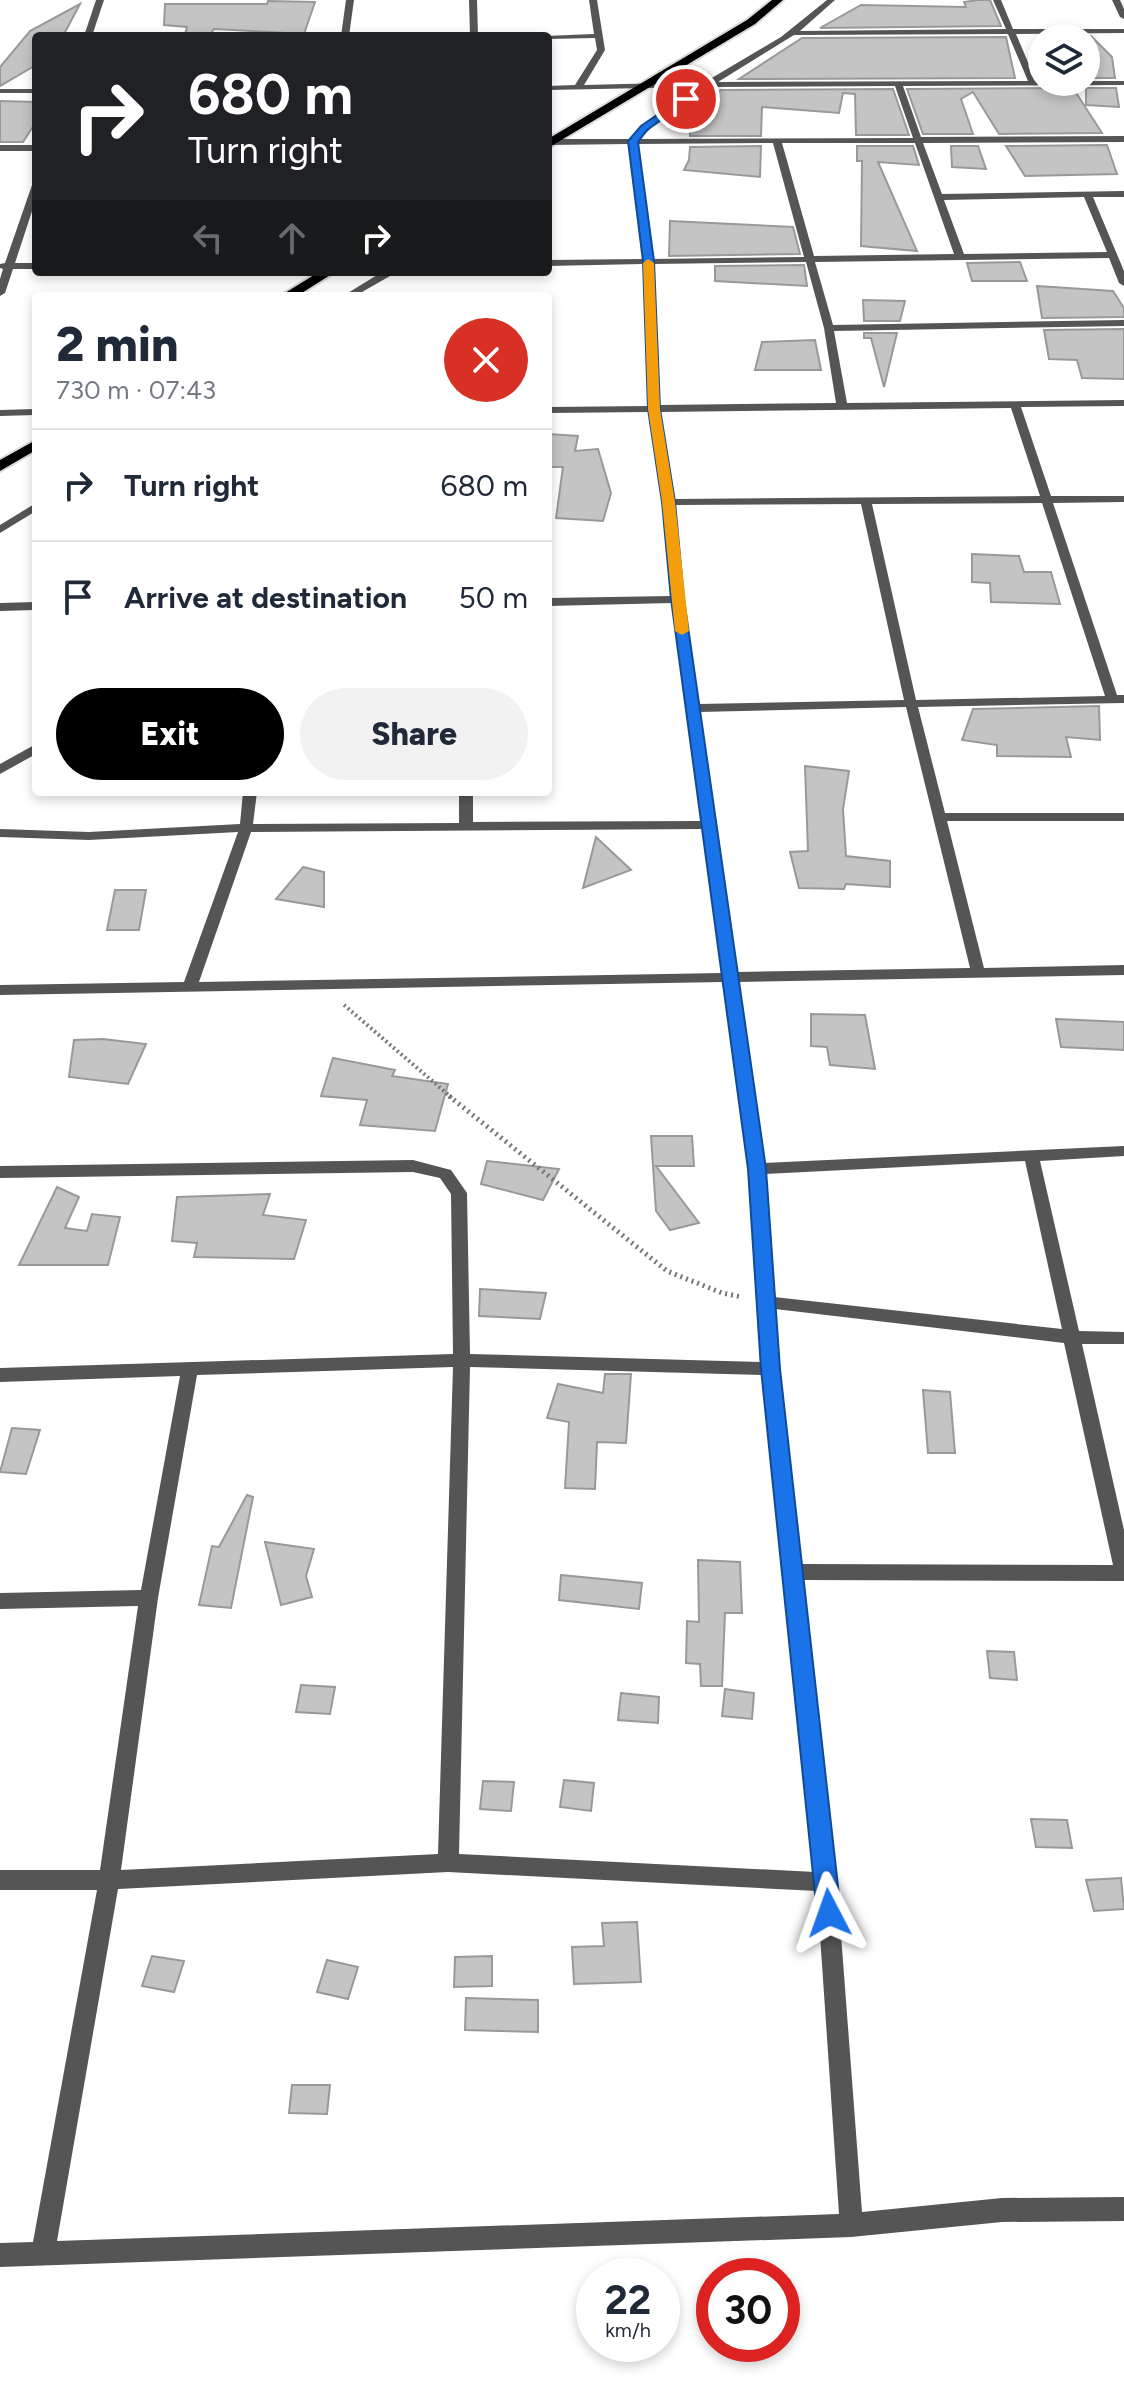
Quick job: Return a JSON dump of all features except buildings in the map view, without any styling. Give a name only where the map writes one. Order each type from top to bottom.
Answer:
[{"type":"highway","points":[[552,141],[751,22],[778,0]]},
{"type":"highway","points":[[294,292],[322,276]]},
{"type":"highway","points":[[0,466],[32,446]]},
{"type":"street","points":[[89,32],[100,0]]},
{"type":"street","points":[[346,32],[350,0]]},
{"type":"street","points":[[473,0],[474,32]]},
{"type":"street","points":[[578,87],[601,50],[596,36],[593,0]]},
{"type":"street","points":[[831,0],[794,33],[644,128],[633,141],[648,261],[654,409],[669,502],[677,599],[694,708],[707,825],[757,1169],[770,1369],[827,1882],[851,2225]]},
{"type":"street","points":[[997,0],[1028,72]]},
{"type":"street","points":[[1116,0],[1124,17]]},
{"type":"street","points":[[794,33],[1124,31]]},
{"type":"street","points":[[552,37],[596,36]]},
{"type":"street","points":[[1100,83],[1124,83]]},
{"type":"street","points":[[552,88],[711,84],[1028,84]]},
{"type":"street","points":[[898,84],[960,257]]},
{"type":"street","points":[[0,91],[32,91]]},
{"type":"street","points":[[552,143],[1124,139]]},
{"type":"street","points":[[777,141],[829,328],[842,406]]},
{"type":"street","points":[[0,148],[32,148]]},
{"type":"street","points":[[939,197],[1124,194]]},
{"type":"street","points":[[0,293],[5,266],[32,195]]},
{"type":"street","points":[[1088,195],[1124,283]]},
{"type":"street","points":[[552,263],[1110,255]]},
{"type":"street","points":[[5,266],[32,266]]},
{"type":"street","points":[[354,292],[379,276]]},
{"type":"street","points":[[829,328],[1124,323]]},
{"type":"street","points":[[552,410],[1124,403]]},
{"type":"street","points":[[694,708],[1118,699],[1015,405]]},
{"type":"street","points":[[0,413],[32,412]]},
{"type":"street","points":[[669,502],[1124,499]]},
{"type":"street","points":[[866,502],[911,704],[978,973]]},
{"type":"street","points":[[0,530],[32,509]]},
{"type":"street","points":[[552,602],[677,599]]},
{"type":"street","points":[[0,607],[32,606]]},
{"type":"street","points":[[0,770],[32,750]]},
{"type":"street","points":[[190,986],[246,828],[250,796]]},
{"type":"street","points":[[466,796],[466,826]]},
{"type":"street","points":[[940,817],[1124,817]]},
{"type":"street","points":[[0,833],[89,836],[246,828],[707,825]]},
{"type":"street","points":[[0,990],[1124,970]]},
{"type":"street","points":[[757,1169],[1124,1151]]},
{"type":"street","points":[[794,1572],[1124,1572],[1031,1155]]},
{"type":"street","points":[[0,1172],[413,1166],[445,1174],[459,1193],[462,1360],[448,1863]]},
{"type":"street","points":[[766,1302],[1072,1337],[1124,1338]]},
{"type":"street","points":[[0,1375],[462,1360],[770,1369]]},
{"type":"street","points":[[43,2254],[109,1880],[149,1598],[189,1371]]},
{"type":"street","points":[[0,1601],[149,1598]]},
{"type":"street","points":[[0,1880],[109,1880],[448,1863],[827,1882]]},
{"type":"street","points":[[0,2255],[851,2225],[1002,2210],[1124,2209]]},
{"type":"path","points":[[319,984],[496,1136],[667,1271],[722,1293],[766,1302]]},
{"type":"slow traffic","points":[[648,263],[654,409],[669,502],[682,631]]},
{"type":"route","points":[[686,99],[644,128],[633,141],[648,261],[654,409],[669,502],[677,599],[694,708],[707,825],[757,1169],[770,1369],[829,1913]]}]
